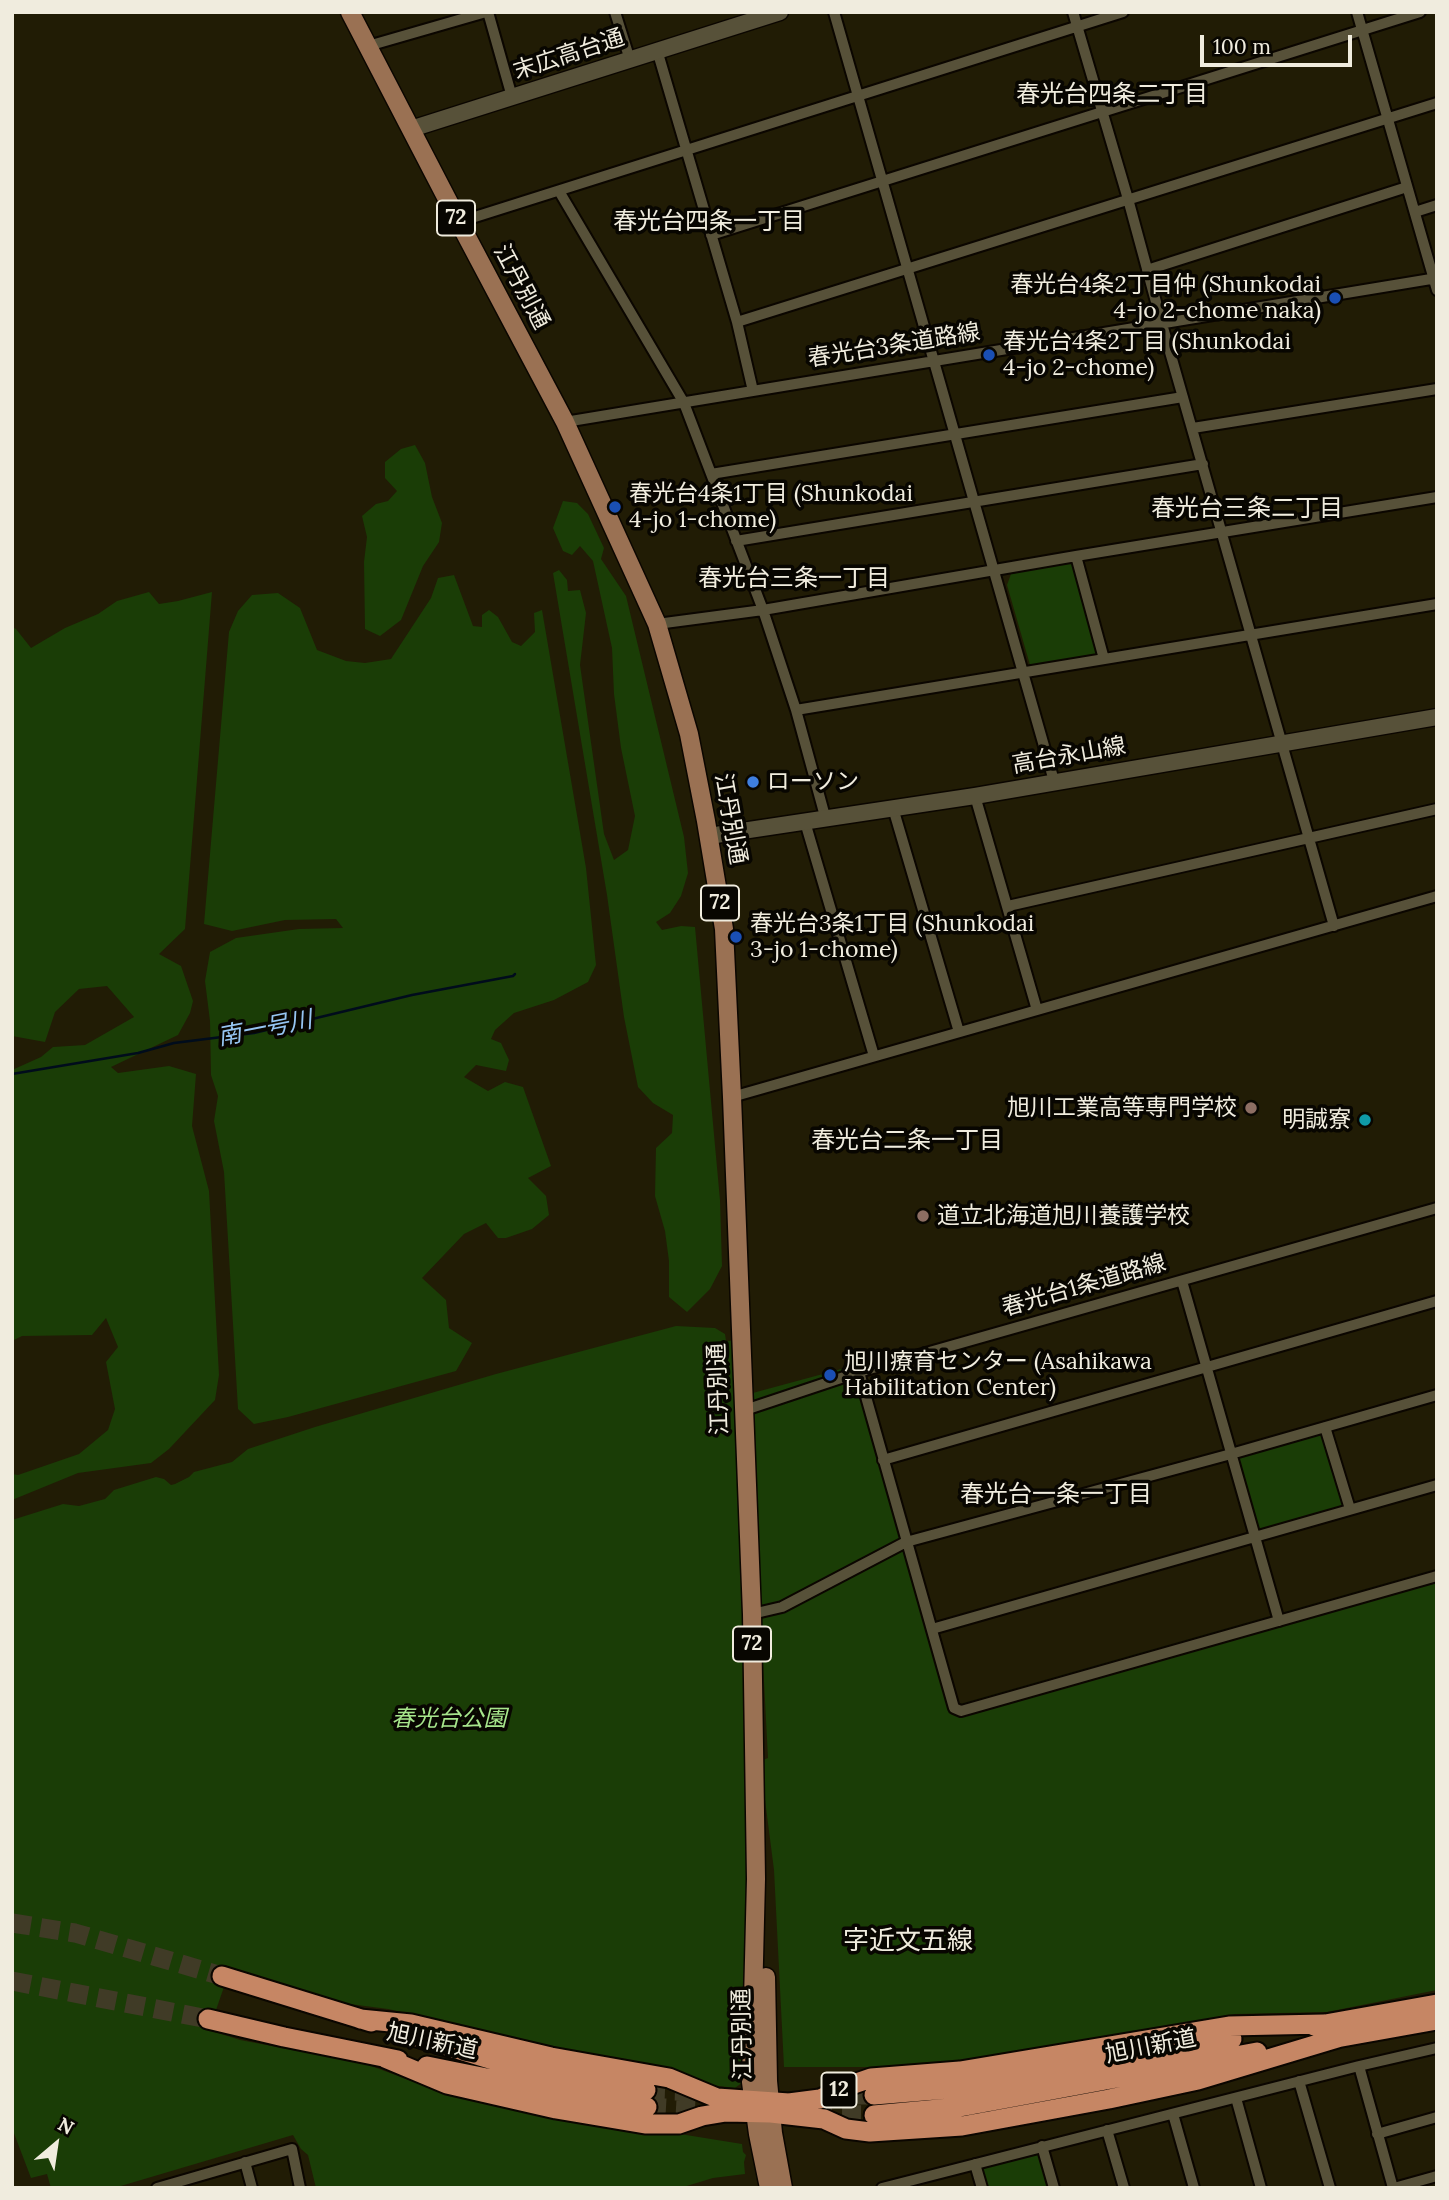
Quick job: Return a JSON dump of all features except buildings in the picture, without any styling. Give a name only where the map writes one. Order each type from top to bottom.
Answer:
[{"type":"highway","name":"旭川新道","points":[[208,2019],[556,2092],[646,2098],[496,2061],[222,1976]]},
{"type":"highway","name":"旭川新道","points":[[874,2095],[960,2088],[1437,2004]]},
{"type":"highway","name":"12","points":[[360,2019],[449,2031],[551,2056],[669,2078],[717,2098],[824,2119],[846,2129],[870,2132],[962,2126],[1109,2099],[1198,2080],[1341,2037]]},
{"type":"highway","name":"旭川新道","points":[[874,2115],[960,2107],[1437,2020]]},
{"type":"highway","name":"12","points":[[385,2058],[447,2084],[556,2109],[645,2124],[678,2124],[702,2116],[820,2099],[871,2078],[960,2071],[1229,2026],[1324,2024]]},
{"type":"main road","name":"江丹別通","points":[[351,12],[565,422],[657,624],[689,734],[724,929],[732,1097],[752,1614],[756,1879],[751,2082],[762,2107],[783,2188]]},
{"type":"main road","name":"江丹別通","points":[[762,2107],[769,2188]]},
{"type":"street","points":[[368,46],[487,12],[512,97]]},
{"type":"street","points":[[615,12],[630,60]]},
{"type":"street","name":"末広高台通","points":[[411,128],[780,12]]},
{"type":"street","points":[[834,12],[1054,781]]},
{"type":"street","points":[[1073,12],[1334,926]]},
{"type":"street","points":[[459,222],[1123,12]]},
{"type":"street","points":[[1357,12],[1437,290]]},
{"type":"street","points":[[711,235],[1420,12]]},
{"type":"street","points":[[657,50],[737,323],[753,391]]},
{"type":"street","points":[[737,323],[1437,103]]},
{"type":"street","points":[[1147,270],[1407,187]]},
{"type":"street","points":[[559,191],[684,403],[763,610],[796,710],[826,820]]},
{"type":"street","points":[[1415,212],[1437,205]]},
{"type":"street","name":"春光台3条道路線","points":[[565,422],[1435,278]]},
{"type":"street","points":[[1193,428],[1437,389]]},
{"type":"street","points":[[711,474],[1184,397]]},
{"type":"street","points":[[736,541],[1203,464]]},
{"type":"street","points":[[657,624],[763,610],[1437,497]]},
{"type":"street","points":[[1076,556],[1104,659]]},
{"type":"street","points":[[796,710],[1437,604]]},
{"type":"street","name":"高台永山線","points":[[709,836],[975,796],[1437,717]]},
{"type":"street","points":[[975,796],[1037,1010]]},
{"type":"street","points":[[893,808],[959,1032]]},
{"type":"street","points":[[1008,906],[1437,809]]},
{"type":"street","points":[[805,822],[874,1056]]},
{"type":"street","points":[[732,1097],[1437,897]]},
{"type":"street","name":"春光台1条道路線","points":[[745,1410],[859,1372],[1437,1209]]},
{"type":"street","points":[[1182,1281],[1279,1621]]},
{"type":"street","points":[[883,1460],[1437,1301]]},
{"type":"street","points":[[859,1372],[954,1707],[961,1711],[1437,1576]]},
{"type":"street","points":[[752,1614],[782,1607],[906,1542],[1437,1395]]},
{"type":"street","points":[[1325,1427],[1350,1509]]},
{"type":"street","points":[[932,1629],[1437,1485]]},
{"type":"street","points":[[882,2188],[1437,2048]]},
{"type":"street","points":[[1359,2066],[1394,2188],[1437,2176]]},
{"type":"street","points":[[1300,2081],[1330,2188]]},
{"type":"street","points":[[1236,2098],[1262,2188]]},
{"type":"street","points":[[1173,2114],[1194,2188]]},
{"type":"street","points":[[1377,2134],[1437,2117]]},
{"type":"street","points":[[1107,2130],[1124,2188]]},
{"type":"street","points":[[1042,2146],[1054,2188]]},
{"type":"street","points":[[157,2188],[292,2149],[300,2188]]},
{"type":"street","points":[[245,2162],[251,2188]]},
{"type":"street","points":[[975,2164],[982,2188]]},
{"type":"green space","points":[[415,445],[425,463],[432,497],[442,523],[439,542],[423,566],[401,620],[380,636],[365,629],[364,562],[367,537],[362,516],[376,504],[388,501],[397,491],[385,478],[385,462],[401,449]]},
{"type":"green space","points":[[563,501],[577,503],[588,514],[604,548],[601,559],[626,596],[684,837],[688,873],[681,896],[670,913],[656,922],[662,930],[681,926],[695,927],[720,1200],[722,1266],[710,1289],[687,1312],[669,1297],[669,1261],[665,1231],[655,1196],[656,1148],[672,1133],[673,1115],[653,1103],[638,1087],[624,1017],[607,895],[553,573],[559,570],[567,580],[568,591],[580,590],[586,613],[580,665],[604,834],[614,860],[628,850],[635,816],[621,748],[614,694],[612,648],[593,561],[580,546],[572,555],[563,551],[553,528]]},
{"type":"green space","points":[[1073,561],[1097,655],[1030,665],[1007,585],[1011,574]]},
{"type":"green space","points":[[454,575],[473,626],[482,627],[482,615],[489,610],[498,617],[512,642],[521,646],[535,632],[534,613],[542,610],[586,868],[596,965],[588,982],[554,1000],[514,1013],[495,1030],[491,1039],[501,1043],[509,1060],[506,1071],[476,1065],[464,1077],[488,1091],[505,1082],[523,1087],[551,1166],[528,1178],[546,1196],[549,1215],[532,1229],[506,1238],[498,1238],[486,1223],[464,1234],[422,1278],[446,1300],[449,1328],[472,1343],[456,1371],[254,1424],[238,1409],[224,1172],[214,1121],[218,1096],[211,1075],[210,1021],[205,981],[210,952],[236,938],[299,929],[343,928],[336,919],[285,920],[232,931],[204,924],[229,632],[238,611],[252,595],[278,593],[300,608],[317,650],[346,661],[365,663],[391,659],[431,598],[438,578]]},
{"type":"green space","points":[[149,592],[159,604],[212,592],[185,929],[159,954],[181,966],[193,1001],[178,1035],[111,1067],[118,1073],[169,1066],[196,1074],[192,1126],[209,1191],[219,1375],[215,1400],[169,1449],[151,1463],[78,1473],[12,1500],[12,1474],[18,1475],[79,1454],[108,1430],[115,1409],[106,1362],[118,1347],[106,1318],[92,1335],[22,1336],[12,1341],[12,1070],[41,1057],[53,1047],[85,1045],[134,1017],[107,986],[79,989],[55,1012],[45,1042],[12,1036],[12,627],[31,648],[65,628],[98,614],[117,601]]},
{"type":"green space","name":"春光台公園","points":[[676,1326],[715,1328],[725,1334],[726,1341],[738,1340],[753,1878],[743,2082],[735,2088],[702,2084],[388,2009],[334,2002],[224,1965],[218,1984],[224,1987],[209,2030],[240,2040],[363,2063],[436,2090],[587,2119],[742,2144],[746,2155],[745,2174],[713,2178],[680,2188],[316,2188],[308,2155],[293,2135],[114,2188],[51,2188],[47,2174],[31,2178],[12,2128],[12,1520],[63,1504],[79,1506],[105,1499],[114,1490],[156,1477],[171,1485],[175,1484],[194,1472],[232,1462],[248,1449],[315,1427],[496,1374]]},
{"type":"green space","points":[[856,1365],[950,1707],[1437,1569],[1437,1990],[1327,2012],[1235,2014],[987,2058],[883,2067],[784,2067],[774,1870],[760,1761],[768,1758],[749,1394]]},
{"type":"green space","points":[[1325,1427],[1350,1509],[1255,1536],[1231,1454]]},
{"type":"green space","points":[[1042,2146],[1054,2188],[982,2188],[975,2164]]},
{"type":"waterway","name":"南一号川","points":[[12,1074],[138,1053],[174,1043],[254,1033],[412,995],[515,974]]},
{"type":"tunnel","points":[[12,1923],[75,1933],[222,1976]]},
{"type":"tunnel","points":[[12,1981],[208,2019]]},
{"type":"tunnel","points":[[646,2090],[701,2092]]},
{"type":"tunnel","points":[[825,2095],[874,2095]]},
{"type":"tunnel","points":[[647,2107],[716,2111]]},
{"type":"tunnel","points":[[813,2114],[874,2115]]},
{"type":"place","name":"春光台4条2丁目仲 (Shunkodai 4-jo 2-chome naka)","points":[[1335,298]]},
{"type":"place","name":"春光台4条2丁目 (Shunkodai 4-jo 2-chome)","points":[[989,355]]},
{"type":"place","name":"春光台4条1丁目 (Shunkodai 4-jo 1-chome)","points":[[615,507]]},
{"type":"place","name":"ローソン","points":[[753,782]]},
{"type":"place","name":"春光台3条1丁目 (Shunkodai 3-jo 1-chome)","points":[[736,937]]},
{"type":"place","name":"旭川工業高等専門学校","points":[[1251,1108]]},
{"type":"place","name":"明誠寮","points":[[1365,1120]]},
{"type":"place","name":"道立北海道旭川養護学校","points":[[923,1216]]},
{"type":"place","name":"旭川療育センター (Asahikawa Habilitation Center)","points":[[830,1375]]},
{"type":"district","name":"春光台四条二丁目","points":[[1112,95]]},
{"type":"district","name":"春光台四条一丁目","points":[[709,222]]},
{"type":"district","name":"春光台三条二丁目","points":[[1247,509]]},
{"type":"district","name":"春光台三条一丁目","points":[[794,579]]},
{"type":"district","name":"春光台二条一丁目","points":[[907,1141]]},
{"type":"district","name":"春光台一条一丁目","points":[[1056,1495]]},
{"type":"district","name":"字近文五線","points":[[908,1942]]}]
